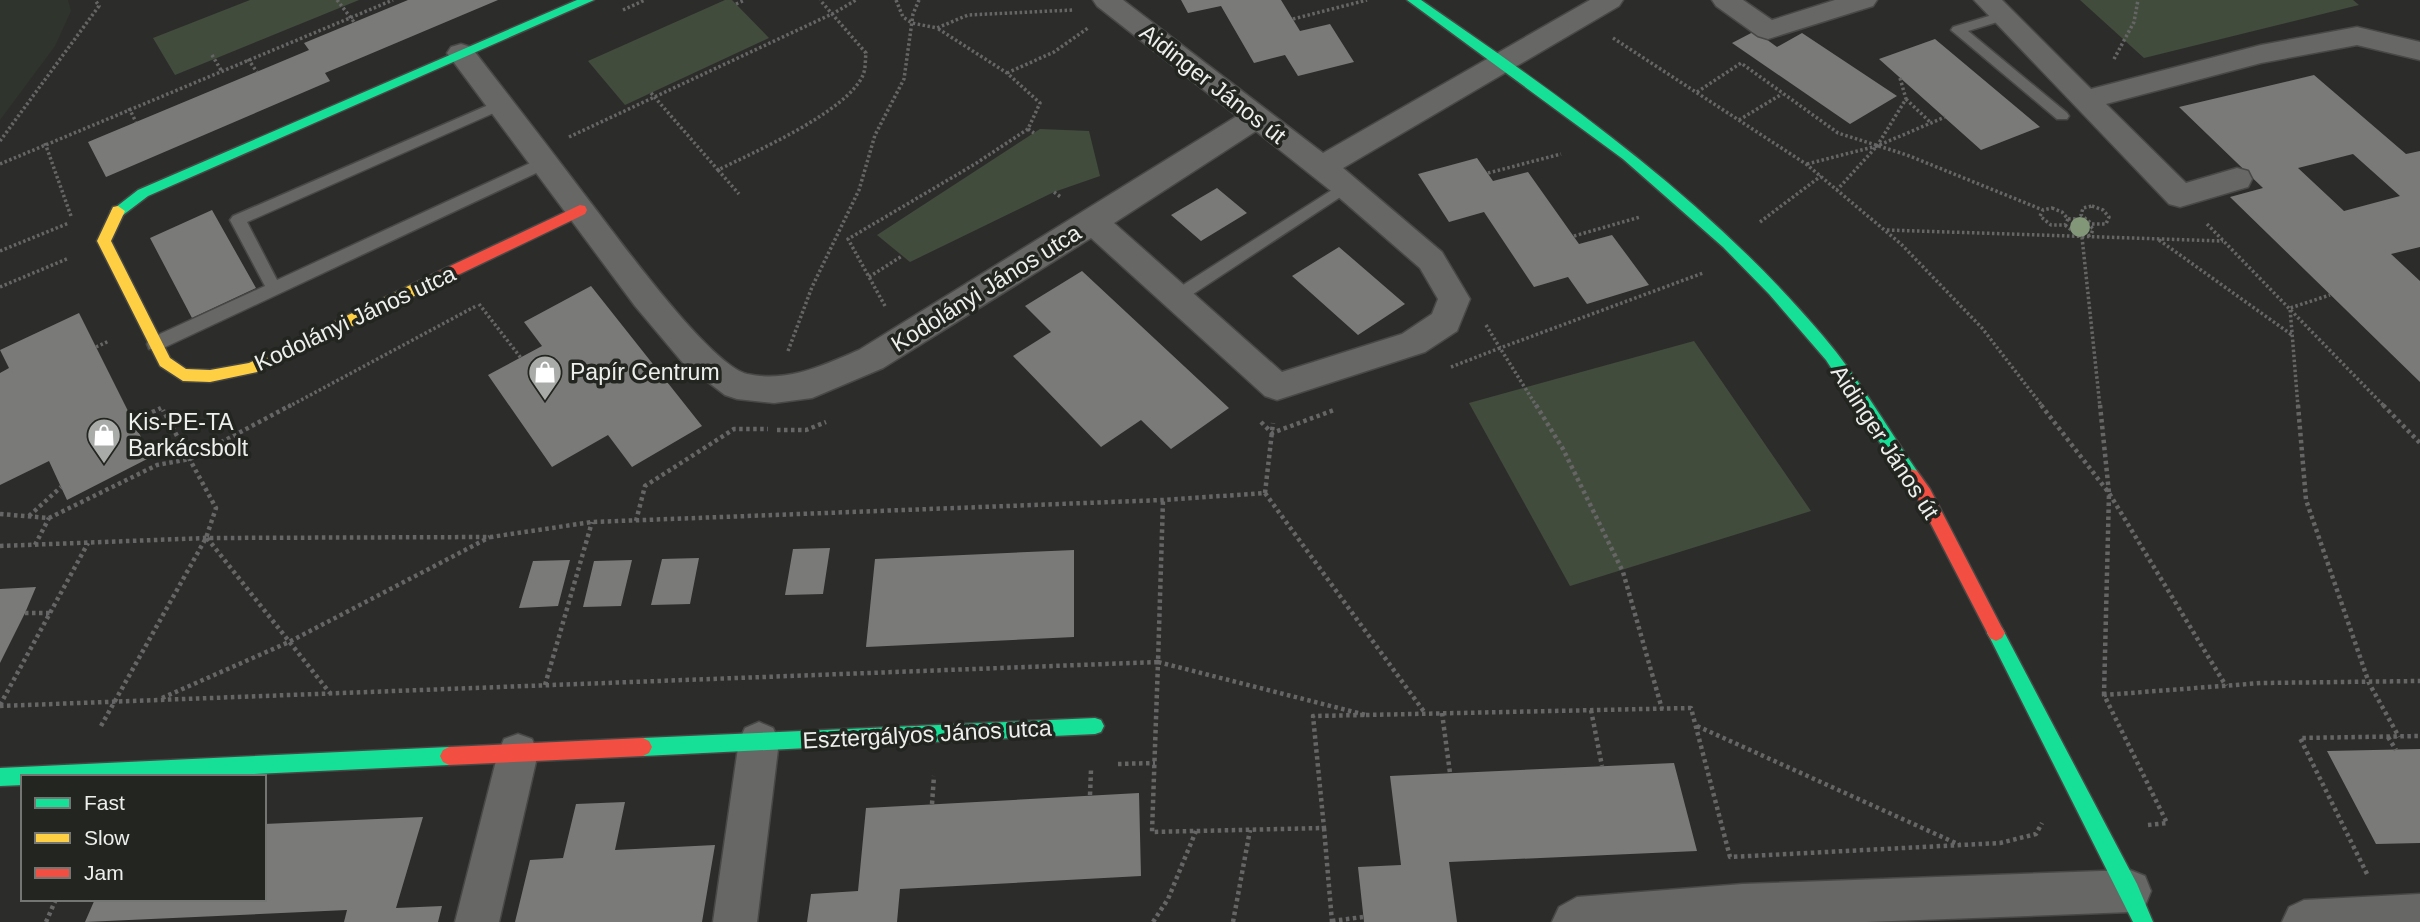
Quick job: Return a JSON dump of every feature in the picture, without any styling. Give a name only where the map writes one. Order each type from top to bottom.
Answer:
[{"type":"street","name":"Kodolányi János utca","points":[[580,210],[252,368],[210,376],[183,375],[165,362],[104,241],[116,212],[144,193],[588,0]]},
{"type":"street","name":"Aidinger János út","points":[[1413,0],[1502,61],[1638,166],[1725,240],[1819,341],[1924,494],[2137,907]]},
{"type":"street","points":[[1321,167],[1610,0]]},
{"type":"street","points":[[1725,0],[1768,30],[1864,0]]},
{"type":"street","name":"Aidinger János út","points":[[1111,4],[1346,186],[1431,260],[1454,299],[1446,321],[1413,343],[1277,387]]},
{"type":"street","points":[[1994,8],[2073,108],[2180,196],[2237,179]]},
{"type":"street","points":[[2073,108],[2261,54],[2357,36],[2420,51]]},
{"type":"street","name":"Kodolányi János utca","points":[[461,54],[646,297],[695,354],[737,386],[774,390],[812,386],[871,359],[1093,222],[1277,387]]},
{"type":"street","points":[[1093,222],[1256,117]]},
{"type":"street","name":"Esztergályos János utca","points":[[25,775],[1095,726]]},
{"type":"street","points":[[735,922],[759,741]]},
{"type":"street","points":[[477,922],[518,753]]},
{"type":"street","name":"Esztergályos János utca","points":[[0,776],[21,775]]},
{"type":"street","points":[[1574,922],[1577,919],[1745,914],[2137,907]]},
{"type":"street","points":[[2304,922],[2420,916]]},
{"type":"lane","points":[[1994,8],[1958,30],[2073,108]]},
{"type":"lane","points":[[274,289],[238,220],[500,105]]},
{"type":"lane","points":[[155,344],[274,289],[540,157]]},
{"type":"lane","points":[[1178,296],[1346,186]]},
{"type":"path","points":[[95,0],[99,6]]},
{"type":"path","points":[[0,141],[105,0]]},
{"type":"path","points":[[337,0],[354,22]]},
{"type":"path","points":[[0,164],[393,0]]},
{"type":"path","points":[[736,4],[745,0]]},
{"type":"path","points":[[718,170],[791,132],[845,97],[863,76],[866,53],[820,0]]},
{"type":"path","points":[[540,157],[653,95],[834,13],[856,0]]},
{"type":"path","points":[[896,0],[904,17],[912,23],[937,28],[1007,73],[1040,103],[1028,129],[975,164],[848,239],[902,340]]},
{"type":"path","points":[[774,390],[812,287],[859,190],[875,135],[904,79],[912,23],[919,0]]},
{"type":"path","points":[[1293,19],[1367,0]]},
{"type":"path","points":[[2112,62],[2134,22],[2138,0]]},
{"type":"path","points":[[937,28],[968,15],[1111,4]]},
{"type":"path","points":[[1007,73],[1055,52],[1111,4]]},
{"type":"path","points":[[1582,17],[1806,164],[1887,230],[1982,328],[2109,493],[2226,686]]},
{"type":"path","points":[[212,55],[221,70]]},
{"type":"path","points":[[248,59],[257,72]]},
{"type":"path","points":[[1697,92],[1741,63],[1838,133],[1907,155],[2043,210],[2052,208],[2062,212],[2068,219]]},
{"type":"path","points":[[1900,78],[1906,99],[1931,123]]},
{"type":"path","points":[[1740,120],[1782,94]]},
{"type":"path","points":[[653,95],[739,194]]},
{"type":"path","points":[[1838,190],[1877,146],[1906,99]]},
{"type":"path","points":[[129,108],[136,122]]},
{"type":"path","points":[[1806,164],[1877,146],[1945,117]]},
{"type":"path","points":[[1028,129],[1034,133]]},
{"type":"path","points":[[45,143],[75,232]]},
{"type":"path","points":[[1488,173],[1562,154]]},
{"type":"path","points":[[1759,223],[1821,176]]},
{"type":"path","points":[[2180,196],[2420,443]]},
{"type":"path","points":[[2065,225],[2071,233],[2082,237],[2091,235],[2093,229],[2087,222],[2081,215],[2083,208],[2092,206],[2103,210],[2109,218],[2106,223],[2098,225],[2087,222],[2077,218],[2068,219]]},
{"type":"path","points":[[2043,210],[2040,216],[2046,223],[2057,227],[2065,225],[2068,219]]},
{"type":"path","points":[[1574,236],[1633,219]]},
{"type":"path","points":[[0,251],[73,222]]},
{"type":"path","points":[[1887,230],[2224,241]]},
{"type":"path","points":[[1363,917],[1332,921],[1313,716],[1691,708],[1730,857],[2000,843],[2036,834],[2167,823],[2104,695],[2109,493],[2082,237]]},
{"type":"path","points":[[2158,239],[2292,335]]},
{"type":"path","points":[[0,287],[80,253]]},
{"type":"path","points":[[869,276],[902,256]]},
{"type":"path","points":[[1450,367],[1707,271]]},
{"type":"path","points":[[2290,308],[2330,295]]},
{"type":"path","points":[[0,514],[49,518],[157,465],[190,459],[490,298]]},
{"type":"path","points":[[479,304],[521,358]]},
{"type":"path","points":[[2290,308],[2306,500],[2369,682],[2399,737]]},
{"type":"path","points":[[1485,325],[1563,449],[1623,572],[1662,709]]},
{"type":"path","points":[[1277,387],[1265,493],[1426,714]]},
{"type":"path","points":[[133,421],[162,408]]},
{"type":"path","points":[[1272,433],[1336,410]]},
{"type":"path","points":[[1253,414],[1272,433]]},
{"type":"path","points":[[726,419],[734,429]]},
{"type":"path","points":[[636,521],[645,486],[734,429],[806,430],[830,420]]},
{"type":"path","points":[[29,516],[61,487]]},
{"type":"path","points":[[0,546],[206,538],[491,537],[593,522],[1163,500],[1265,493]]},
{"type":"path","points":[[1163,500],[1152,832],[1324,828]]},
{"type":"path","points":[[36,545],[49,518]]},
{"type":"path","points":[[545,685],[593,522]]},
{"type":"path","points":[[158,700],[289,642],[491,537]]},
{"type":"path","points":[[206,538],[330,694]]},
{"type":"path","points":[[76,773],[206,538]]},
{"type":"path","points":[[0,705],[88,542]]},
{"type":"path","points":[[25,613],[50,613]]},
{"type":"path","points":[[0,705],[1158,662],[1367,715]]},
{"type":"path","points":[[2104,695],[2226,686],[2420,681]]},
{"type":"path","points":[[1591,710],[1602,766]]},
{"type":"path","points":[[1442,713],[1450,773]]},
{"type":"path","points":[[1696,725],[1961,845]]},
{"type":"path","points":[[2354,847],[2300,738],[2420,736]]},
{"type":"path","points":[[2388,737],[2396,750]]},
{"type":"path","points":[[1104,765],[1155,763]]},
{"type":"path","points":[[1079,766],[1092,765],[1090,795]]},
{"type":"path","points":[[921,772],[934,772],[932,804]]},
{"type":"path","points":[[2036,834],[2047,812]]},
{"type":"path","points":[[1233,922],[1250,830]]},
{"type":"path","points":[[1153,922],[1168,900],[1196,831]]},
{"type":"path","points":[[46,922],[55,901]]},
{"type":"shaded area","points":[[0,0],[68,0],[71,11],[55,46],[0,120]]},
{"type":"green space","points":[[250,0],[359,0],[175,75],[153,38]]},
{"type":"green space","points":[[725,0],[732,0],[769,38],[625,105],[588,61]]},
{"type":"green space","points":[[2080,0],[2353,0],[2359,5],[2144,58]]},
{"type":"green space","points":[[1040,129],[1089,131],[1100,176],[1054,192],[910,262],[877,235]]},
{"type":"green space","points":[[1694,341],[1811,511],[1570,586],[1469,403]]},
{"type":"building","points":[[408,0],[498,0],[325,73],[330,81],[106,177],[88,142],[309,50],[304,43]]},
{"type":"building","points":[[1181,0],[1281,0],[1300,31],[1330,24],[1354,62],[1298,76],[1285,55],[1254,63],[1221,6],[1188,13]]},
{"type":"building","points":[[1755,31],[1777,47],[1802,33],[1897,96],[1850,124],[1732,43]]},
{"type":"building","points":[[1935,39],[2040,127],[1981,150],[1879,59]]},
{"type":"building","points":[[2314,75],[2406,154],[2420,151],[2420,247],[2391,254],[2420,281],[2420,382],[2230,197],[2263,188],[2179,107]],"holes":[[[2353,154],[2400,196],[2344,211],[2298,168]]]},
{"type":"building","points":[[1477,158],[1493,181],[1528,172],[1579,244],[1612,235],[1649,285],[1587,304],[1568,277],[1534,287],[1484,212],[1449,222],[1418,174]]},
{"type":"building","points":[[1217,188],[1247,213],[1201,241],[1171,215]]},
{"type":"building","points":[[212,210],[256,288],[192,318],[150,238]]},
{"type":"building","points":[[1339,247],[1405,304],[1358,335],[1292,276]]},
{"type":"building","points":[[1082,271],[1229,408],[1171,449],[1141,420],[1101,447],[1013,356],[1051,332],[1025,306]]},
{"type":"building","points":[[591,286],[702,426],[632,467],[608,435],[552,467],[488,375],[542,346],[524,322]]},
{"type":"building","points":[[79,313],[151,457],[67,500],[49,461],[0,485],[0,373],[9,368],[0,350]]},
{"type":"building","points":[[830,548],[823,594],[785,595],[793,549]]},
{"type":"building","points":[[1074,550],[1074,637],[866,647],[875,559]]},
{"type":"building","points":[[699,558],[690,604],[651,605],[662,559]]},
{"type":"building","points":[[570,560],[558,606],[519,608],[533,561]]},
{"type":"building","points":[[632,560],[621,606],[583,607],[594,561]]},
{"type":"building","points":[[36,587],[25,613],[0,663],[0,589]]},
{"type":"building","points":[[2420,749],[2420,843],[2376,844],[2327,751]]},
{"type":"building","points":[[1674,763],[1697,851],[1449,862],[1457,922],[1364,922],[1358,867],[1401,865],[1390,776]]},
{"type":"building","points":[[1139,793],[1141,876],[900,889],[897,922],[807,922],[811,894],[858,891],[866,808]]},
{"type":"building","points":[[625,802],[615,850],[715,845],[702,922],[515,922],[530,860],[563,858],[576,804]]},
{"type":"building","points":[[423,817],[396,908],[442,906],[438,922],[344,922],[347,910],[85,922],[94,901],[266,901],[266,824]]},
{"type":"traffic: fast","points":[[118,211],[143,193],[588,0]]},
{"type":"traffic: fast","points":[[1413,0],[1575,115],[1628,156],[1728,243],[1774,290],[1831,356],[1911,476]]},
{"type":"traffic: fast","points":[[1996,633],[2130,891],[2143,922]]},
{"type":"traffic: fast","points":[[643,747],[1095,726]]},
{"type":"traffic: fast","points":[[43,775],[449,756]]},
{"type":"traffic: fast","points":[[0,777],[21,776]]},
{"type":"traffic: slow","points":[[118,211],[104,241],[165,362],[183,375],[210,376],[252,368],[432,281]]},
{"type":"traffic: jam","points":[[432,281],[580,210]]},
{"type":"traffic: jam","points":[[1911,476],[1924,494],[1996,633]]},
{"type":"traffic: jam","points":[[449,756],[643,747]]},
{"type":"place","name":"Papír Centrum","points":[[545,402]]},
{"type":"place","name":"Kis-PE-TA Barkácsbolt","points":[[104,465]]}]
